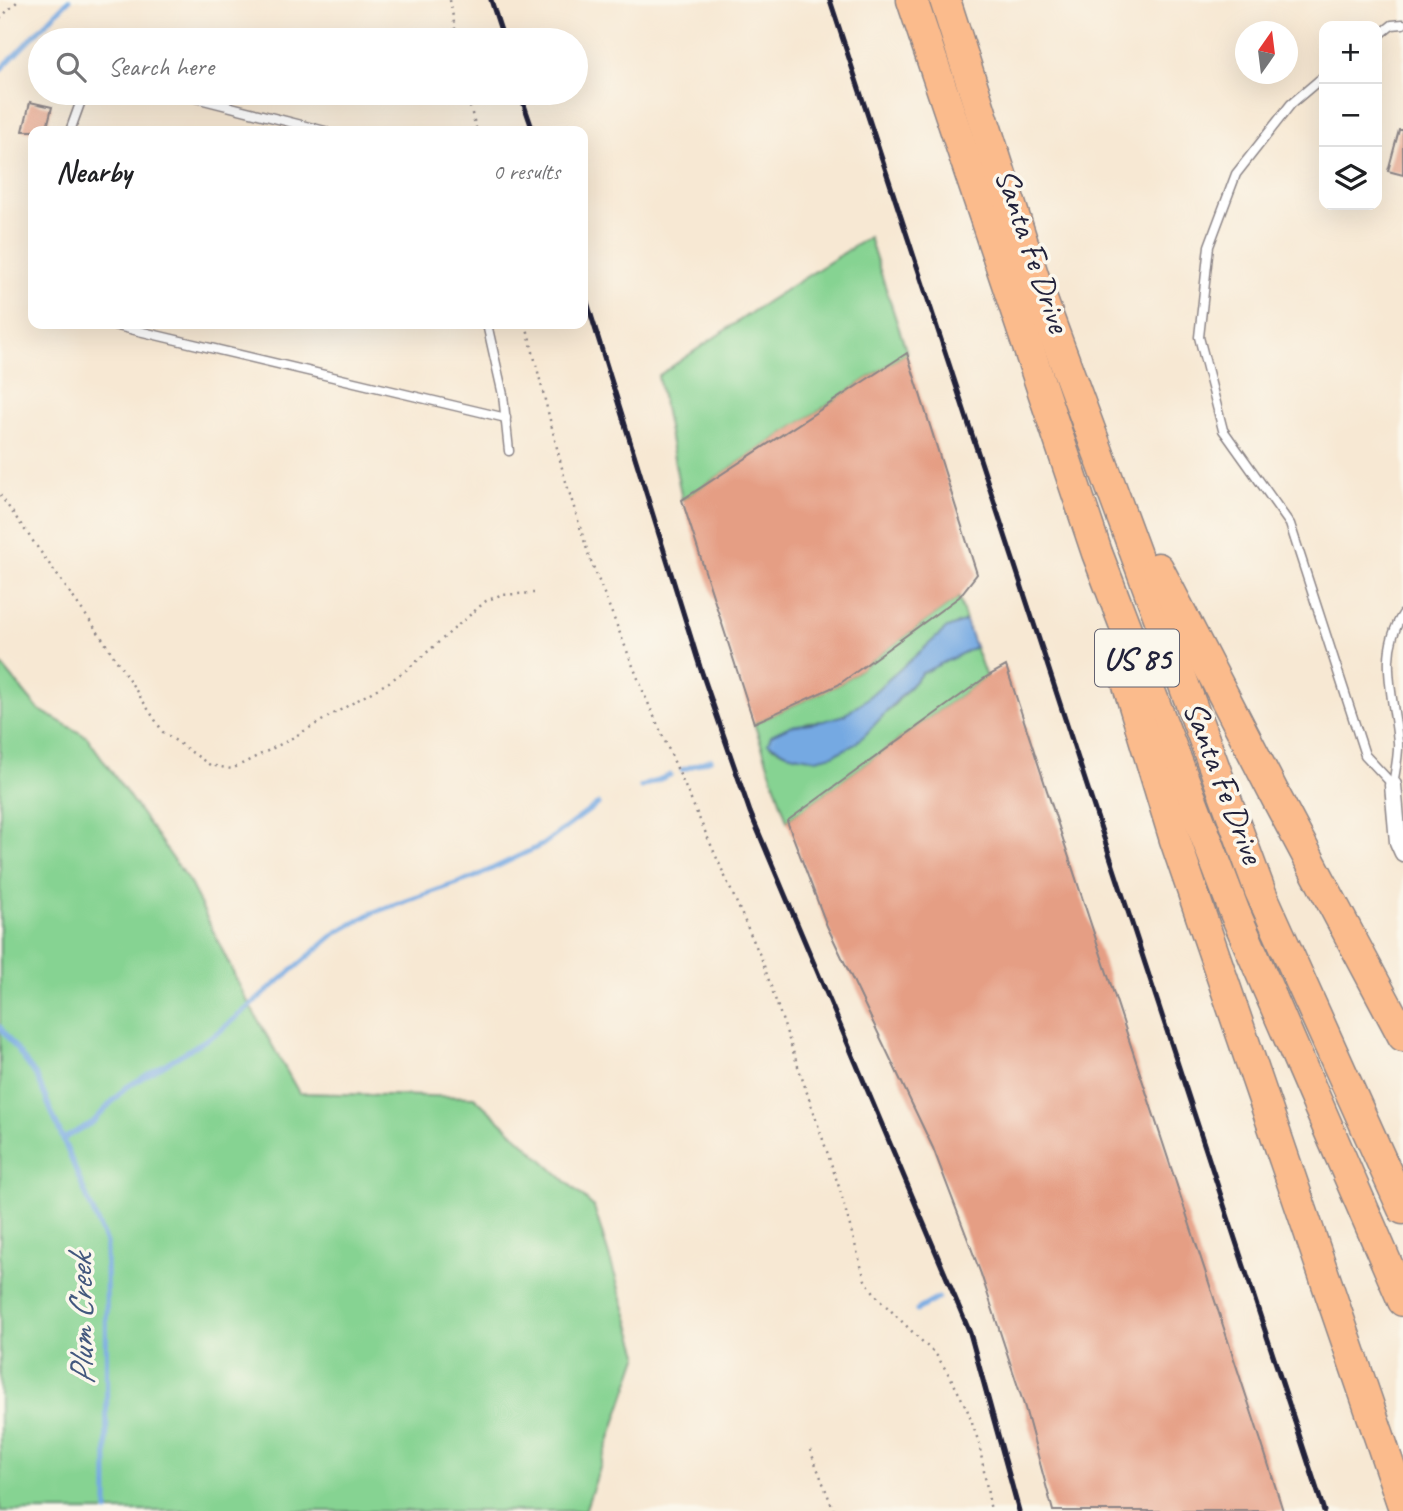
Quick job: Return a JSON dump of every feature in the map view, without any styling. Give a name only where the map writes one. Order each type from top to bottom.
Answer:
[{"type":"highway","name":"Santa Fe Drive","points":[[912,0],[1097,553],[1235,913],[1403,1301]]},
{"type":"highway","name":"Santa Fe Drive","points":[[945,0],[1035,281],[1259,891],[1403,1209]]},
{"type":"highway","points":[[1035,281],[1162,576],[1403,1036]]},
{"type":"highway","points":[[1070,472],[1130,690],[1175,840],[1403,1506]]},
{"type":"street","points":[[1393,785],[1398,842],[1403,853]]},
{"type":"lane","points":[[1382,33],[1392,25],[1403,24]]},
{"type":"lane","points":[[1319,80],[1291,104],[1236,174],[1209,246],[1199,337],[1223,430],[1290,524],[1365,755],[1393,785]]},
{"type":"lane","points":[[72,126],[79,105]]},
{"type":"lane","points":[[223,105],[305,126]]},
{"type":"lane","points":[[130,329],[506,418]]},
{"type":"lane","points":[[488,329],[506,418],[509,451]]},
{"type":"lane","points":[[1393,785],[1398,744],[1387,674],[1391,639],[1403,614]]},
{"type":"path","points":[[0,18],[19,0]]},
{"type":"path","points":[[450,0],[455,28]]},
{"type":"path","points":[[469,105],[476,126]]},
{"type":"path","points":[[527,329],[563,472],[589,556],[650,708],[762,960],[839,1187],[865,1280],[878,1298],[937,1356],[951,1378],[967,1409],[979,1443],[991,1511]]},
{"type":"path","points":[[0,495],[100,635],[163,732],[210,765],[232,769],[389,682],[486,601],[500,595],[534,593]]},
{"type":"path","points":[[810,1450],[834,1511]]},
{"type":"green space","points":[[869,237],[907,353],[682,500],[658,376],[768,301]]},
{"type":"green space","points":[[959,597],[966,621],[947,628],[864,701],[844,715],[824,721],[807,722],[771,746],[787,753],[852,746],[922,673],[975,647],[986,677],[787,821],[754,723],[838,685]]},
{"type":"green space","points":[[0,663],[38,709],[87,737],[190,883],[244,995],[299,1093],[474,1097],[594,1207],[639,1354],[585,1511],[0,1511]]},
{"type":"water","points":[[966,621],[975,647],[922,673],[852,746],[816,759],[787,753],[768,743],[771,735],[790,726],[844,715],[864,701],[947,628]]},
{"type":"building","points":[[29,105],[52,107],[47,126],[28,126],[28,131],[23,131]]},
{"type":"building","points":[[1399,130],[1403,130],[1403,175],[1388,171]]},
{"type":"building","points":[[907,353],[977,574],[959,597],[838,685],[754,723],[682,500]]},
{"type":"building","points":[[1006,666],[1283,1511],[1053,1511],[1025,1408],[981,1274],[933,1148],[827,926],[787,821],[986,677]]},
{"type":"waterway","points":[[41,28],[69,0]]},
{"type":"waterway","points":[[0,70],[28,42]]},
{"type":"waterway","points":[[682,770],[711,759]]},
{"type":"waterway","points":[[641,787],[670,775]]},
{"type":"waterway","points":[[63,1139],[93,1122],[125,1088],[219,1032],[336,933],[372,913],[475,877],[542,845],[598,804]]},
{"type":"waterway","name":"Plum Creek","points":[[0,1027],[37,1077],[106,1243],[107,1511]]},
{"type":"waterway","points":[[917,1310],[938,1298]]},
{"type":"railway","points":[[491,0],[500,28]]},
{"type":"railway","points":[[830,0],[1324,1511]]},
{"type":"railway","points":[[524,105],[531,126]]},
{"type":"railway","points":[[588,305],[700,667],[750,812],[970,1333],[1019,1511]]}]
